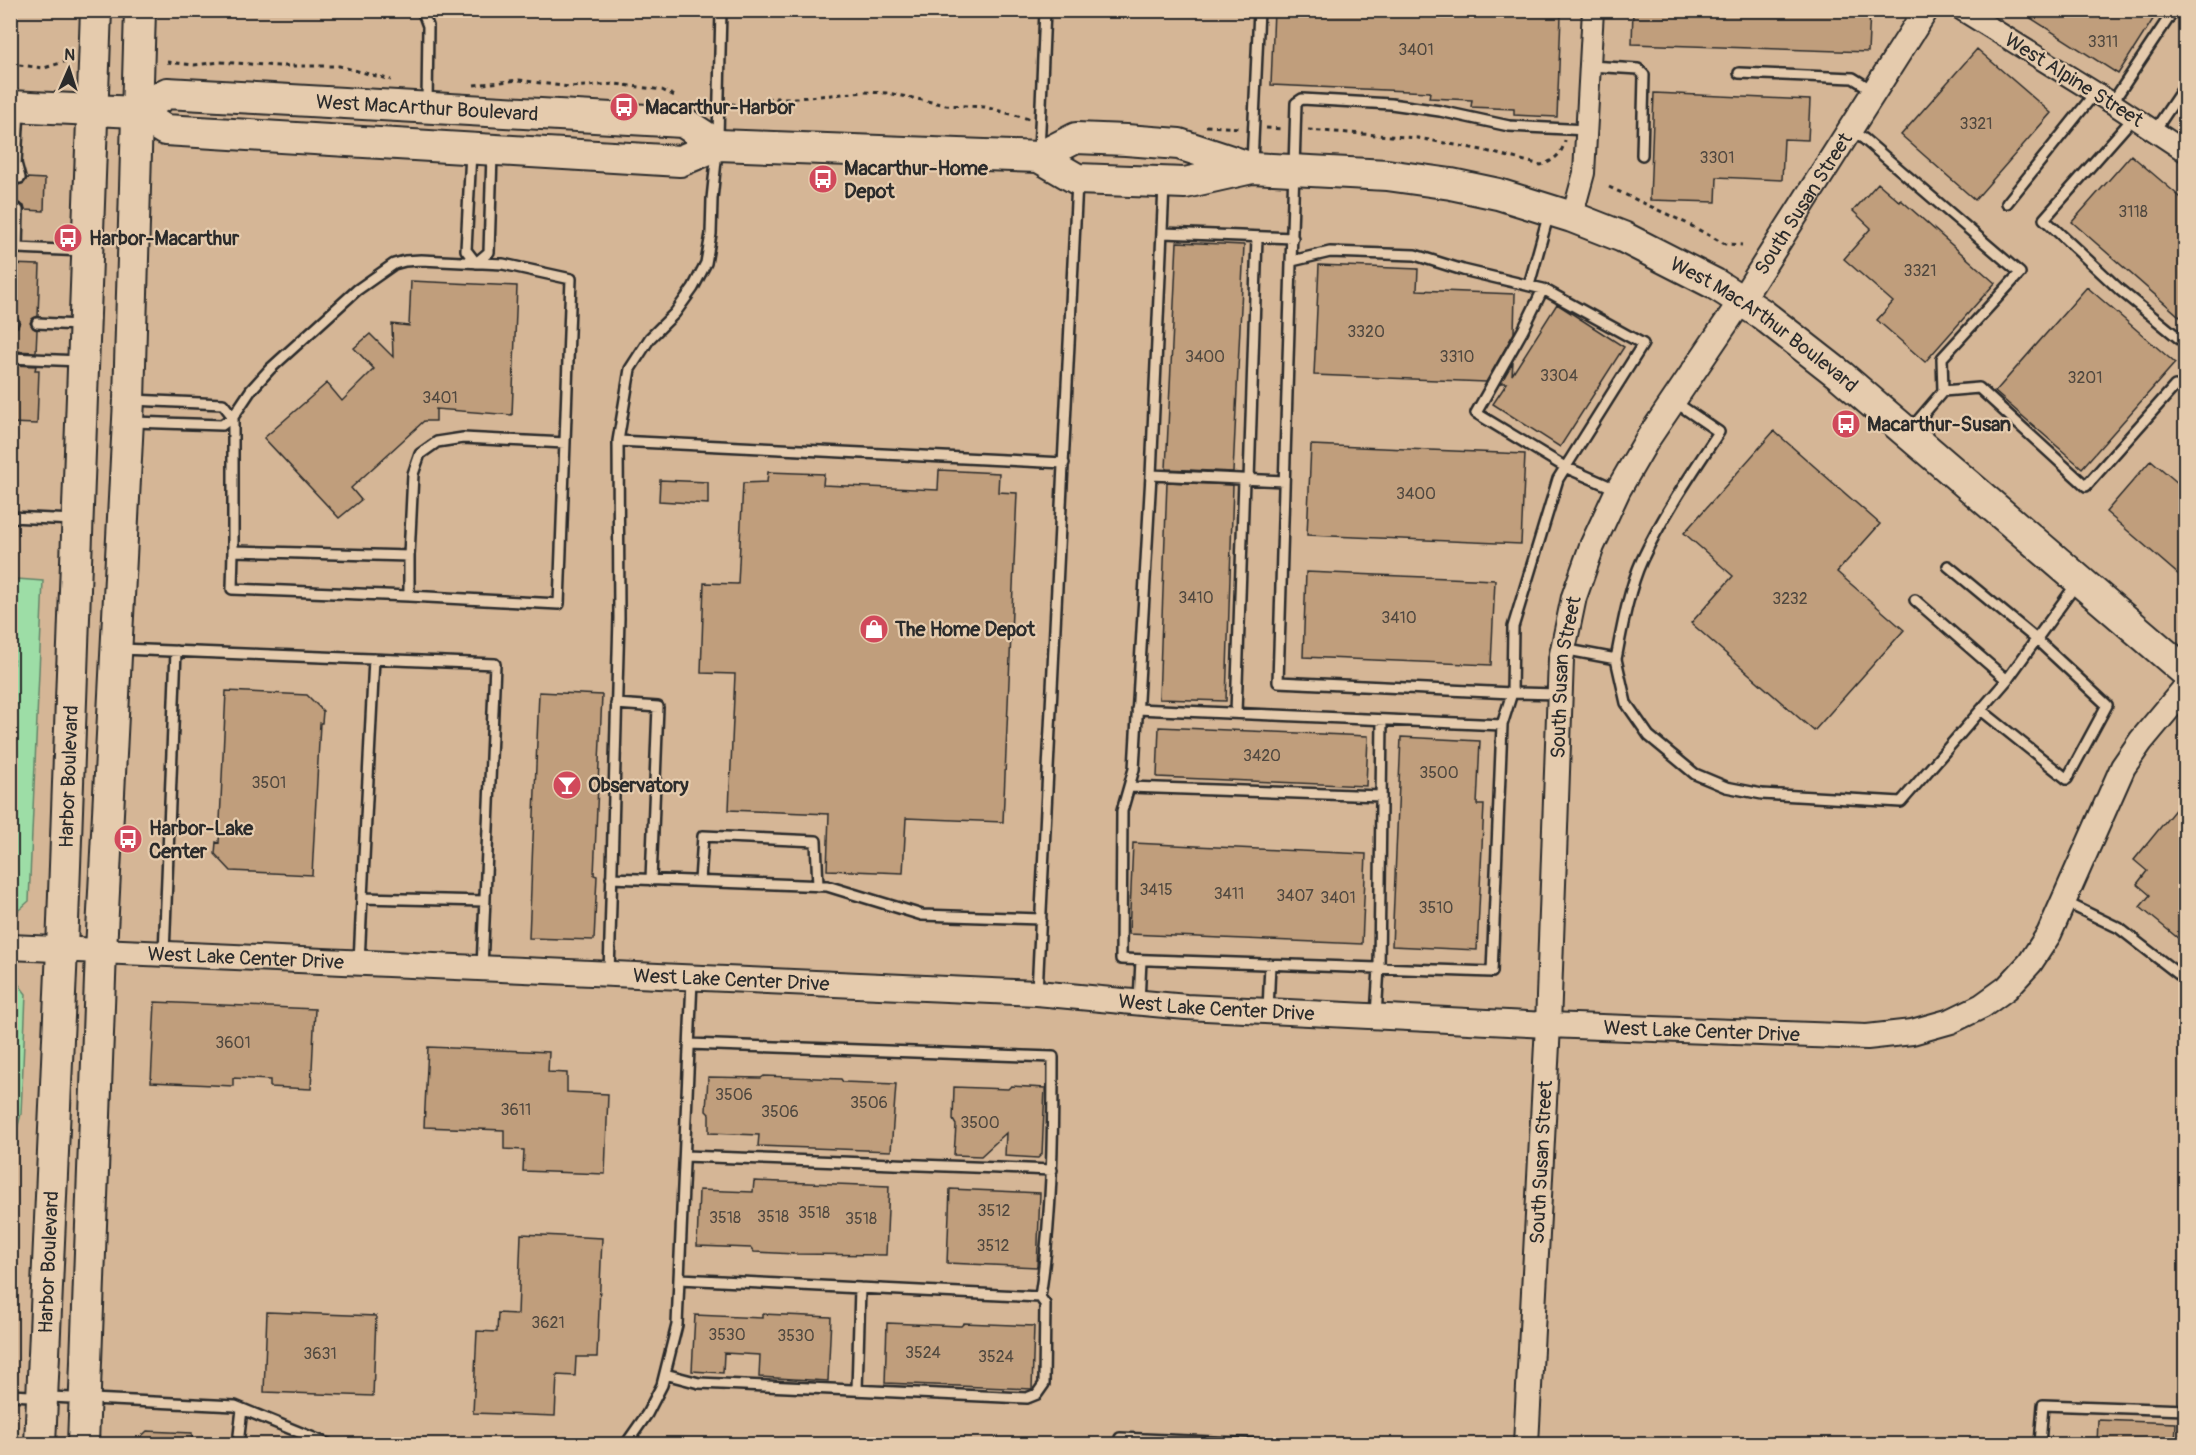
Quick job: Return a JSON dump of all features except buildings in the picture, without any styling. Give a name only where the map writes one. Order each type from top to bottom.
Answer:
[{"type":"main road","name":"Harbor Boulevard","points":[[40,1444],[62,949],[96,10]]},
{"type":"main road","name":"Harbor Boulevard","points":[[83,1444],[101,951],[128,411],[140,10]]},
{"type":"main road","name":"West MacArthur Boulevard","points":[[136,112],[167,93],[427,97],[683,122],[718,145]]},
{"type":"main road","name":"West MacArthur Boulevard","points":[[15,106],[136,112],[165,130],[680,161],[718,145],[1039,157],[1077,179],[1185,183],[1252,168],[1294,169],[1387,175],[1451,184],[1498,194],[1623,237],[1667,258],[1762,314],[1840,375],[2186,672]]},
{"type":"main road","name":"West MacArthur Boulevard","points":[[1039,157],[1076,138],[1126,140],[1179,144],[1252,168]]},
{"type":"street","points":[[1561,214],[1584,173],[1593,10]]},
{"type":"street","name":"South Susan Street","points":[[1526,1444],[1548,1025],[1559,694],[1563,648],[1574,597],[1592,546],[1618,490],[1926,10]]},
{"type":"street","name":"West Alpine Street","points":[[1962,10],[2155,130],[2186,152]]},
{"type":"street","name":"West Lake Center Drive","points":[[10,947],[1037,993],[1186,1007],[1548,1025],[1867,1037],[1912,1032],[1951,1021],[1982,1006],[2007,988],[2030,963],[2049,934],[2123,767],[2141,741],[2186,687]]},
{"type":"lane","points":[[422,10],[428,26],[427,97]]},
{"type":"lane","points":[[609,974],[619,618],[618,441],[630,369],[650,339],[681,305],[706,263],[711,234],[718,145],[721,10]]},
{"type":"lane","points":[[1039,157],[1045,10]]},
{"type":"lane","points":[[1252,168],[1259,10]]},
{"type":"lane","points":[[2112,103],[2174,10]]},
{"type":"lane","points":[[1590,66],[1638,69],[1644,75],[1642,155]]},
{"type":"lane","points":[[1739,72],[1853,78],[1874,91]]},
{"type":"lane","points":[[2155,130],[2186,84]]},
{"type":"lane","points":[[2007,203],[2095,93]]},
{"type":"lane","points":[[1559,694],[1278,682],[1296,103],[1302,99],[1392,104],[1440,111],[1509,126],[1587,130]]},
{"type":"lane","points":[[15,106],[13,163],[20,178]]},
{"type":"lane","points":[[2134,117],[2044,219],[2120,290],[2186,344]]},
{"type":"lane","points":[[1850,130],[1864,139],[2020,273],[1942,358],[1943,391],[1908,433]]},
{"type":"lane","points":[[476,262],[465,250],[482,148]]},
{"type":"lane","points":[[476,262],[489,252],[482,148]]},
{"type":"lane","points":[[1037,993],[1077,179]]},
{"type":"lane","points":[[1164,183],[1151,475],[1134,769],[1122,811],[1121,959],[1492,972],[1502,725],[1512,693],[1513,627],[1558,479],[1643,344],[1543,289],[1463,270],[1415,255],[1330,252],[1292,261]]},
{"type":"lane","points":[[18,210],[14,245],[87,251]]},
{"type":"lane","points":[[1529,285],[1561,214]]},
{"type":"lane","points":[[1163,233],[1293,238]]},
{"type":"lane","points":[[1236,713],[1257,237]]},
{"type":"lane","points":[[128,411],[222,425],[233,417],[251,390],[270,369],[357,290],[382,271],[405,261],[434,260],[504,264],[571,279],[559,604],[232,589],[233,417],[223,404],[128,411]]},
{"type":"lane","points":[[1543,289],[1523,330],[1476,413],[1565,467],[1618,490]]},
{"type":"lane","points":[[38,323],[84,325]]},
{"type":"lane","points":[[10,358],[83,361]]},
{"type":"lane","points":[[1943,391],[1979,388],[2086,486],[2175,386]]},
{"type":"lane","points":[[1673,401],[1719,432],[1669,511],[1642,561],[1624,620],[1616,659],[1626,703],[1649,736],[1695,774],[1726,788],[1762,794],[1901,802],[2007,680],[2079,581]]},
{"type":"lane","points":[[409,596],[413,474],[420,454],[437,442],[463,438],[565,443]]},
{"type":"lane","points":[[618,441],[1064,463]]},
{"type":"lane","points":[[1151,475],[1284,481]]},
{"type":"lane","points":[[10,517],[76,520]]},
{"type":"lane","points":[[233,551],[409,556]]},
{"type":"lane","points":[[1948,566],[2036,639],[2107,705],[2067,778],[1981,710]]},
{"type":"lane","points":[[1916,600],[2007,680]]},
{"type":"lane","points":[[1563,648],[1616,659]]},
{"type":"lane","points":[[117,649],[495,664],[482,968]]},
{"type":"lane","points":[[164,954],[176,651]]},
{"type":"lane","points":[[359,963],[374,659]]},
{"type":"lane","points":[[616,704],[658,707],[651,880]]},
{"type":"lane","points":[[1137,709],[1502,725]]},
{"type":"lane","points":[[1376,1017],[1379,968],[1382,720]]},
{"type":"lane","points":[[1129,787],[1381,796]]},
{"type":"lane","points":[[700,882],[703,836],[816,841],[818,886]]},
{"type":"lane","points":[[611,878],[827,886],[922,915],[1041,919]]},
{"type":"lane","points":[[362,898],[485,901]]},
{"type":"lane","points":[[2064,901],[2119,928],[2186,980]]},
{"type":"lane","points":[[1139,1002],[1141,960]]},
{"type":"lane","points":[[1268,1011],[1270,964]]},
{"type":"lane","points":[[626,1444],[647,1414],[662,1385],[677,1325],[692,978]]},
{"type":"lane","points":[[665,1374],[699,1383],[1027,1398],[1037,1395],[1044,1384],[1045,1304],[1041,1297],[1052,1170],[1053,1057],[689,1044]]},
{"type":"lane","points":[[685,1156],[1052,1170]]},
{"type":"lane","points":[[680,1279],[1041,1297]]},
{"type":"lane","points":[[857,1390],[860,1288]]},
{"type":"lane","points":[[10,1395],[236,1406],[328,1444]]},
{"type":"lane","points":[[2040,1444],[2043,1405],[2186,1410]]},
{"type":"lane","points":[[238,1444],[242,1409]]},
{"type":"lane","points":[[1120,1438],[1260,1444]]},
{"type":"path","points":[[10,64],[44,68],[64,62]]},
{"type":"path","points":[[167,62],[194,65],[220,62],[279,66],[339,66],[408,86],[427,97]]},
{"type":"path","points":[[467,86],[519,80],[569,87],[616,84],[662,90],[681,99]]},
{"type":"path","points":[[719,104],[743,105],[771,98],[865,92],[888,93],[945,105],[1003,110],[1024,119]]},
{"type":"path","points":[[1545,164],[1559,153],[1564,144],[1566,129]]},
{"type":"path","points":[[1609,187],[1725,244],[1742,245]]},
{"type":"shaded area","points":[[10,11],[2185,11],[2185,1444],[11,1444]]},
{"type":"green space","points":[[17,579],[43,581],[29,901],[11,915],[10,740]]},
{"type":"green space","points":[[11,979],[17,982],[26,994],[21,1114],[12,1148],[11,1178]]},
{"type":"green space","points":[[11,1421],[17,1428],[18,1444],[11,1444]]},
{"type":"place","name":"Macarthur-Harbor","points":[[624,107]]},
{"type":"place","name":"Macarthur-Home Depot","points":[[823,179]]},
{"type":"place","name":"Harbor-Macarthur","points":[[68,238]]},
{"type":"place","name":"Macarthur-Susan","points":[[1846,424]]},
{"type":"place","name":"The Home Depot","points":[[874,629]]},
{"type":"place","name":"Observatory","points":[[567,785]]},
{"type":"place","name":"Harbor-Lake Center","points":[[128,839]]}]
